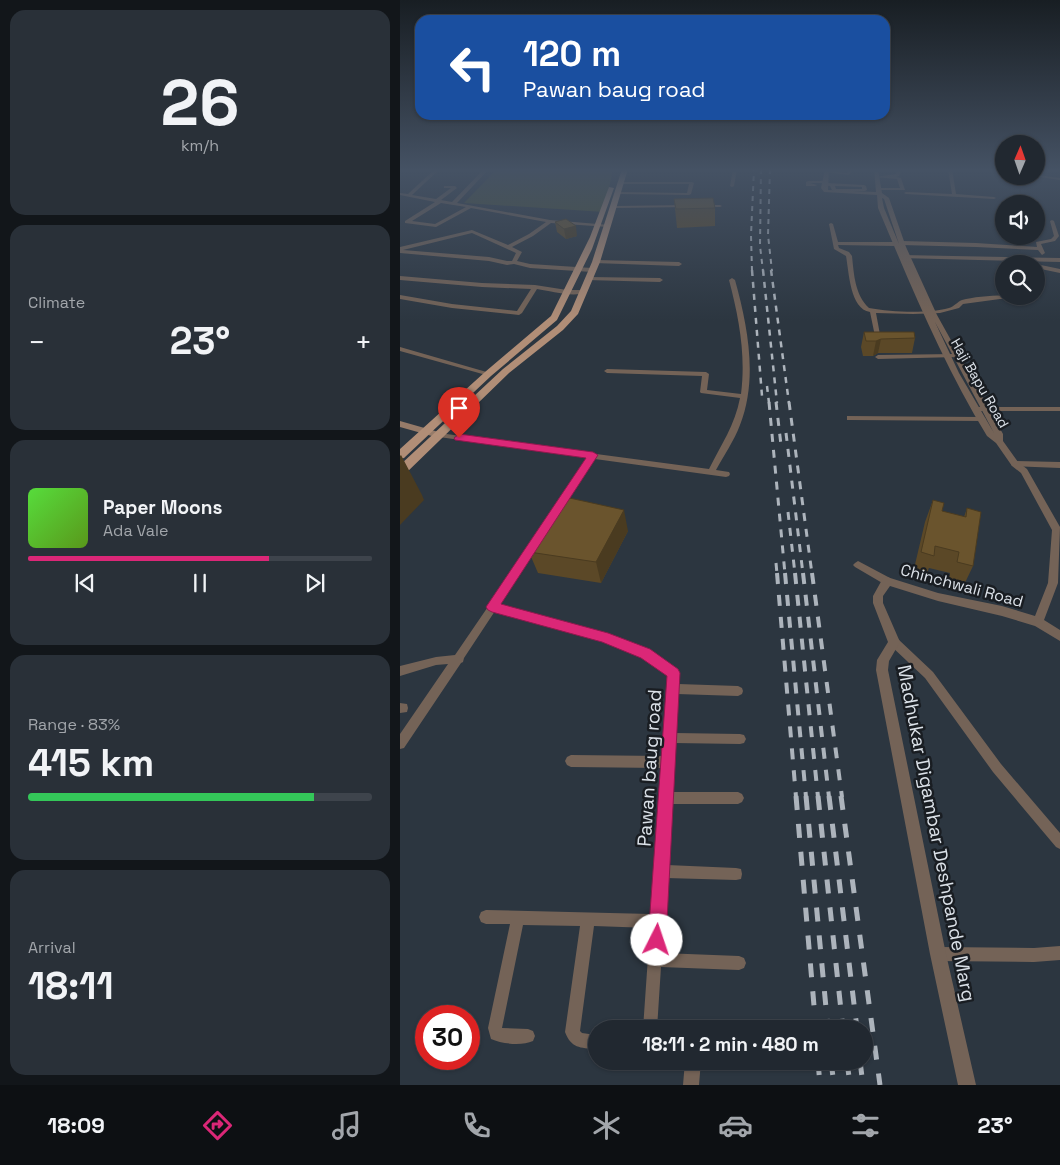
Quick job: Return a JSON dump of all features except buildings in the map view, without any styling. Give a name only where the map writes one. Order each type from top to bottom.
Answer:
[{"type":"main road","points":[[400,455],[488,374],[554,318],[562,307],[567,292],[601,220]]},
{"type":"main road","points":[[400,472],[506,371],[571,317],[593,270],[610,220]]},
{"type":"main road","points":[[400,424],[439,435]]},
{"type":"street","points":[[411,220],[407,222],[436,226],[447,220]]},
{"type":"street","points":[[543,220],[608,226]]},
{"type":"street","name":"Haji Bapu Road","points":[[889,220],[929,312],[951,356],[964,373],[980,409],[982,419],[992,429]]},
{"type":"street","points":[[508,247],[531,235],[550,221]]},
{"type":"street","points":[[1052,221],[1057,236],[1053,240],[1038,243],[1046,260],[1059,256]]},
{"type":"street","points":[[831,224],[837,249],[847,253],[849,256],[852,281],[857,298],[863,306],[873,311],[947,311],[957,307],[962,302],[995,298]]},
{"type":"street","points":[[400,250],[472,231],[519,252],[514,262]]},
{"type":"street","points":[[835,243],[976,245],[1040,249]]},
{"type":"street","points":[[400,250],[578,270],[679,264]]},
{"type":"street","points":[[905,257],[995,259]]},
{"type":"street","points":[[1045,268],[1060,271]]},
{"type":"street","points":[[593,270],[660,280]]},
{"type":"street","points":[[400,278],[482,285],[535,286],[567,292],[584,292]]},
{"type":"street","points":[[711,472],[739,418],[748,370],[742,317],[732,280]]},
{"type":"street","points":[[400,297],[452,306],[519,313],[535,286]]},
{"type":"street","points":[[873,311],[878,340]]},
{"type":"street","points":[[400,349],[488,374]]},
{"type":"street","points":[[878,357],[951,356]]},
{"type":"street","name":"Haji Bapu Road","points":[[951,356],[955,373],[1015,464]]},
{"type":"street","points":[[607,371],[706,374],[703,392],[743,396]]},
{"type":"street","points":[[955,373],[964,373]]},
{"type":"street","points":[[980,409],[1060,409]]},
{"type":"street","points":[[850,418],[982,419]]},
{"type":"street","points":[[439,435],[726,474]]},
{"type":"street","points":[[557,511],[593,455]]},
{"type":"street","points":[[1015,464],[1060,465]]},
{"type":"street","points":[[1015,464],[1024,471],[1057,530],[1053,583],[1038,622]]},
{"type":"street","points":[[400,744],[540,536]]},
{"type":"street","points":[[858,564],[887,581]]},
{"type":"street","name":"Chinchwali Road","points":[[894,642],[878,603],[878,596],[887,581],[938,597],[1002,611],[1038,622],[1060,636]]},
{"type":"street","name":"Pawan baug road","points":[[492,607],[603,637],[646,654],[674,673],[651,1020]]},
{"type":"street","name":"Madhukar Digambar Deshpande Marg","points":[[967,1085],[938,954],[882,670],[883,660],[894,642],[929,675],[997,768],[1060,843]]},
{"type":"street","points":[[400,671],[436,661],[459,659]]},
{"type":"street","points":[[672,688],[738,691]]},
{"type":"street","points":[[669,738],[740,740]]},
{"type":"street","points":[[571,761],[668,762]]},
{"type":"street","points":[[666,798],[738,798]]},
{"type":"street","points":[[661,871],[736,874]]},
{"type":"street","points":[[486,917],[658,921]]},
{"type":"street","points":[[518,918],[495,1028],[496,1034],[500,1036],[528,1036]]},
{"type":"street","points":[[588,919],[572,1032],[574,1038],[588,1042]]},
{"type":"street","points":[[938,954],[1034,955],[1060,953]]},
{"type":"street","points":[[656,960],[739,963]]},
{"type":"street","points":[[691,1085],[692,1070]]},
{"type":"railway","points":[[752,220],[752,271]]},
{"type":"railway","points":[[760,220],[760,246],[763,271]]},
{"type":"railway","points":[[768,220],[768,235],[772,271]]},
{"type":"railway","points":[[752,270],[762,396]]},
{"type":"railway","points":[[763,270],[777,403]]},
{"type":"railway","points":[[771,270],[789,403]]},
{"type":"railway","points":[[767,386],[769,403]]},
{"type":"railway","points":[[769,402],[785,574]]},
{"type":"railway","points":[[776,402],[781,445]]},
{"type":"railway","points":[[789,402],[812,574]]},
{"type":"railway","points":[[786,433],[803,574]]},
{"type":"railway","points":[[788,512],[795,574]]},
{"type":"railway","points":[[776,563],[777,574]]},
{"type":"railway","points":[[777,573],[796,797]]},
{"type":"railway","points":[[785,573],[806,797]]},
{"type":"railway","points":[[795,573],[818,797]]},
{"type":"railway","points":[[803,573],[829,797]]},
{"type":"railway","points":[[812,573],[842,797]]},
{"type":"railway","points":[[796,796],[815,1020]]},
{"type":"railway","points":[[806,796],[827,1020]]},
{"type":"railway","points":[[818,796],[842,1020]]},
{"type":"railway","points":[[829,796],[856,1020]]},
{"type":"railway","points":[[841,796],[880,1085]]},
{"type":"railway","points":[[819,1070],[820,1085]]},
{"type":"railway","points":[[832,1070],[834,1085]]},
{"type":"railway","points":[[848,1070],[850,1085]]},
{"type":"railway","points":[[861,1070],[863,1085]]},
{"type":"route","points":[[459,438],[593,455],[492,607],[603,637],[646,654],[674,673],[657,940]]}]
